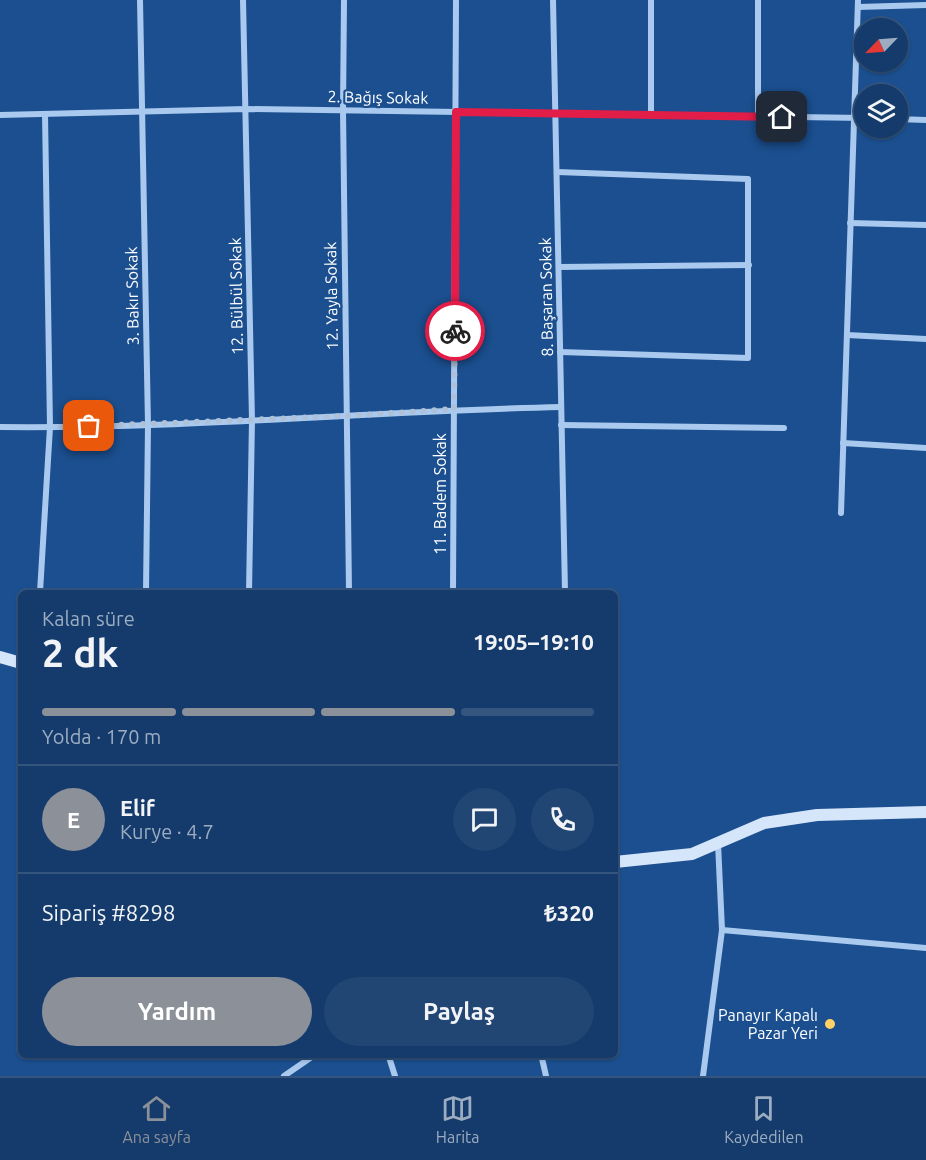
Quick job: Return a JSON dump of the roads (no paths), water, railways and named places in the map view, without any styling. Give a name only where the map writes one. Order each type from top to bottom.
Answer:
[{"type":"main road","points":[[0,657],[18,662]]},
{"type":"main road","points":[[618,862],[692,854],[764,823],[817,815],[926,812]]},
{"type":"street","name":"3. Bakır Sokak","points":[[140,0],[148,425],[146,590]]},
{"type":"street","name":"12. Bülbül Sokak","points":[[243,0],[252,420],[249,590]]},
{"type":"street","name":"12. Yayla Sokak","points":[[344,0],[343,110],[349,590]]},
{"type":"street","name":"11. Badem Sokak","points":[[453,590],[456,0]]},
{"type":"street","name":"8. Başaran Sokak","points":[[553,0],[565,590]]},
{"type":"street","points":[[651,0],[651,116]]},
{"type":"street","points":[[758,0],[758,116]]},
{"type":"street","points":[[855,84],[858,3],[926,5]]},
{"type":"street","name":"2. Bağış Sokak","points":[[0,115],[246,109],[854,118]]},
{"type":"street","points":[[40,590],[50,427],[45,114]]},
{"type":"street","points":[[841,513],[854,118]]},
{"type":"street","points":[[908,119],[926,120]]},
{"type":"street","points":[[557,172],[748,179],[748,358],[560,351]]},
{"type":"street","points":[[850,223],[926,225]]},
{"type":"street","points":[[559,267],[749,265]]},
{"type":"street","points":[[847,335],[926,339]]},
{"type":"street","points":[[0,427],[148,425],[454,409],[561,407]]},
{"type":"street","points":[[561,425],[784,428]]},
{"type":"street","points":[[843,443],[926,448]]},
{"type":"street","points":[[703,1076],[722,930],[718,842]]},
{"type":"street","points":[[722,930],[926,948]]},
{"type":"street","points":[[284,1076],[310,1058]]},
{"type":"street","points":[[389,1058],[395,1076]]},
{"type":"street","points":[[541,1058],[546,1076]]},
{"type":"place","name":"Panayır Kapalı Pazar Yeri","points":[[830,1024]]}]
